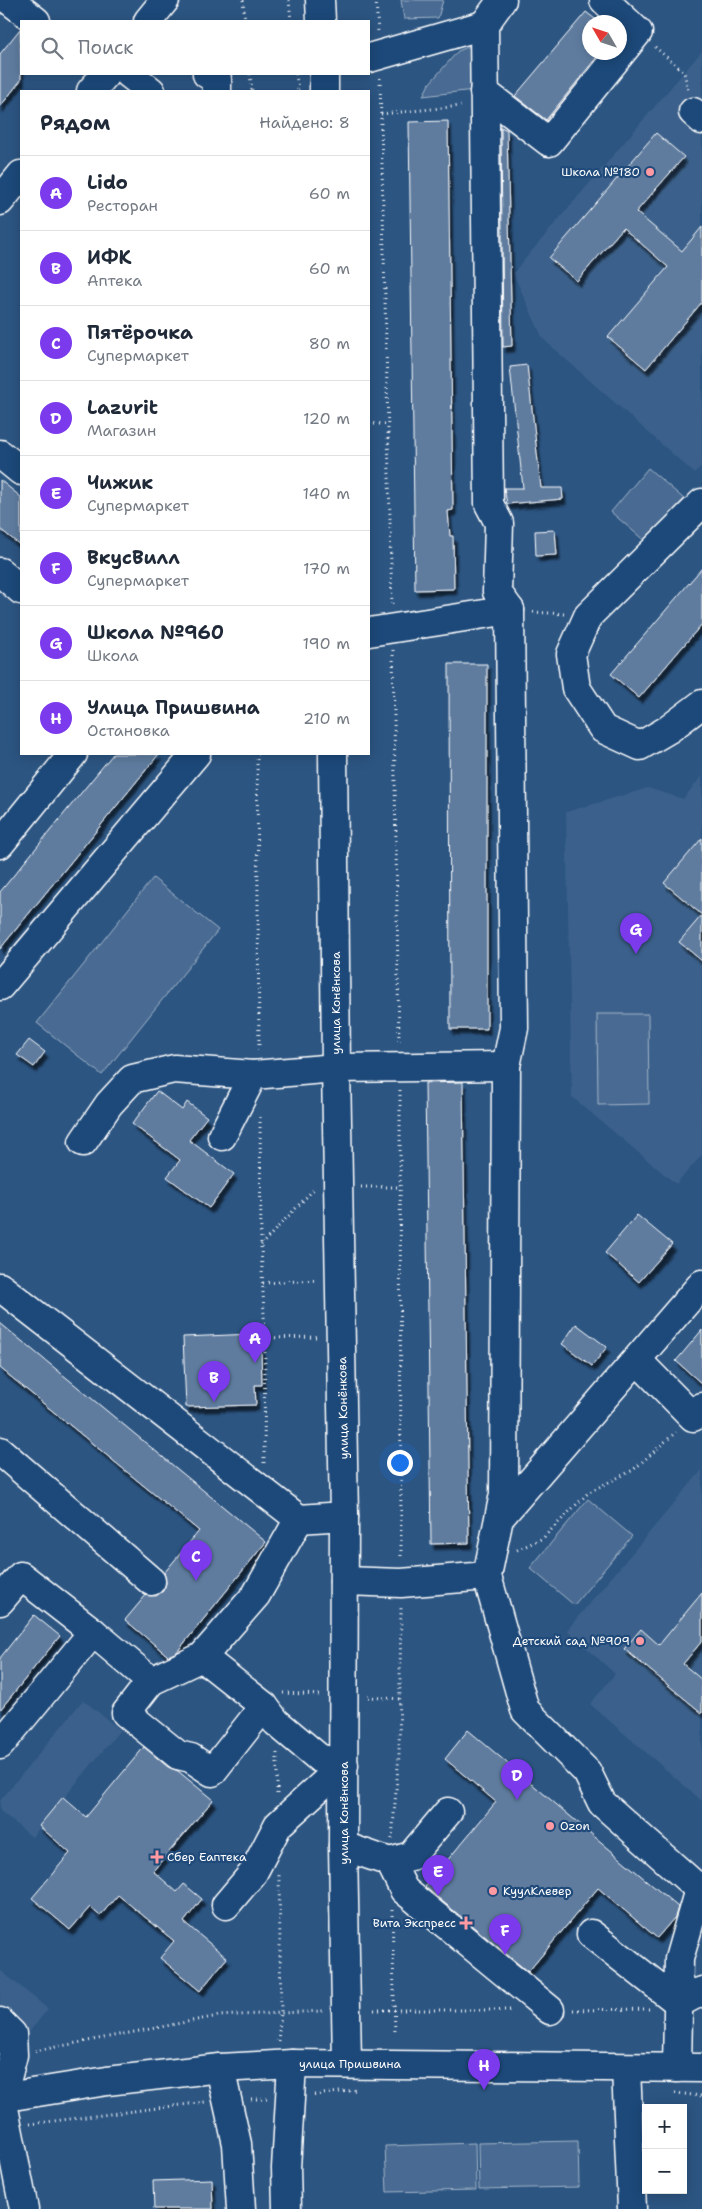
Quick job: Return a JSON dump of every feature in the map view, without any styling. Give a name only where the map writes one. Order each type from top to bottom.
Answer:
[{"type":"street","points":[[9,0],[35,20]]},
{"type":"street","points":[[149,20],[165,0]]},
{"type":"street","points":[[320,0],[321,20]]},
{"type":"street","points":[[502,0],[484,25],[488,504],[499,523],[497,592],[510,610],[514,1028],[506,1066],[504,1494],[501,1516],[486,1576],[525,1710],[587,1772],[602,1803],[701,1887],[690,1964],[691,1997],[684,2077]]},
{"type":"street","points":[[484,98],[549,142],[638,32],[604,0]]},
{"type":"street","points":[[374,57],[484,25]]},
{"type":"street","points":[[210,75],[217,79],[217,90]]},
{"type":"street","points":[[324,75],[324,90]]},
{"type":"street","points":[[107,78],[148,90]]},
{"type":"street","points":[[0,201],[20,176]]},
{"type":"street","points":[[0,454],[20,470]]},
{"type":"street","points":[[702,503],[588,616],[571,654],[576,688],[603,729],[640,746],[669,729],[702,704]]},
{"type":"street","points":[[0,572],[20,589]]},
{"type":"street","points":[[381,631],[510,610]]},
{"type":"street","points":[[0,844],[72,755]]},
{"type":"street","points":[[0,986],[195,755]]},
{"type":"street","name":"улица Конёнкова","points":[[333,755],[336,1068],[344,1516],[343,1846],[347,2063]]},
{"type":"street","points":[[83,1142],[109,1104],[132,1079],[174,1069],[256,1075],[336,1068],[506,1066]]},
{"type":"street","points":[[222,1136],[256,1075]]},
{"type":"street","points":[[501,1516],[702,1284]]},
{"type":"street","points":[[0,1287],[299,1519],[344,1516]]},
{"type":"street","points":[[637,1360],[699,1417]]},
{"type":"street","points":[[0,1451],[151,1581]]},
{"type":"street","points":[[272,1700],[212,1772],[191,1758],[178,1755],[126,1712],[151,1681],[202,1657],[256,1595],[299,1519]]},
{"type":"street","points":[[0,1601],[21,1576],[93,1632],[151,1681]]},
{"type":"street","points":[[344,1581],[401,1583],[486,1576]]},
{"type":"street","points":[[0,1745],[93,1632]]},
{"type":"street","points":[[202,1657],[272,1700],[276,1722],[319,1758],[344,1765]]},
{"type":"street","points":[[226,1905],[253,1872],[278,1825],[344,1765]]},
{"type":"street","points":[[343,1846],[390,1862],[411,1856],[448,1812]]},
{"type":"street","points":[[390,1862],[404,1890],[550,2010]]},
{"type":"street","points":[[591,1934],[691,1997]]},
{"type":"street","points":[[0,2022],[12,2034],[13,2055],[1,2098],[24,2209]]},
{"type":"street","points":[[285,2056],[291,2098],[286,2168],[286,2209]]},
{"type":"street","name":"улица Пришвина","points":[[1,2098],[106,2081],[220,2068],[285,2056],[347,2063],[626,2068],[684,2077]]},
{"type":"street","points":[[220,2068],[237,2144],[241,2209]]},
{"type":"street","points":[[626,2068],[632,2209]]},
{"type":"path","points":[[244,0],[245,20]]},
{"type":"path","points":[[289,0],[292,20]]},
{"type":"path","points":[[376,0],[374,57],[380,114],[387,424],[381,631],[400,1068],[400,1699],[399,1756],[390,1862]]},
{"type":"path","points":[[638,32],[684,72],[697,116]]},
{"type":"path","points":[[250,75],[252,90]]},
{"type":"path","points":[[296,75],[298,90]]},
{"type":"path","points":[[380,114],[484,98]]},
{"type":"path","points":[[370,424],[387,424]]},
{"type":"path","points":[[510,610],[588,616]]},
{"type":"path","points":[[256,1075],[257,755]]},
{"type":"path","points":[[260,1113],[261,1245],[265,1338],[263,1491]]},
{"type":"path","points":[[261,1245],[318,1185]]},
{"type":"path","points":[[358,1187],[400,1187]]},
{"type":"path","points":[[262,1283],[320,1280]]},
{"type":"path","points":[[265,1338],[321,1337]]},
{"type":"path","points":[[511,1553],[543,1538],[589,1492],[633,1470],[699,1417]]},
{"type":"path","points":[[272,1700],[328,1695]]},
{"type":"path","points":[[368,1698],[400,1699]]},
{"type":"path","points":[[392,1901],[395,2035]]},
{"type":"path","points":[[13,2055],[218,2016],[329,2010]]},
{"type":"path","points":[[281,2013],[285,2056]]},
{"type":"path","points":[[684,2077],[702,2096]]},
{"type":"path","points":[[6,2127],[228,2099],[291,2098],[358,2090]]},
{"type":"shaded area","points":[[401,0],[443,0],[438,18],[404,19]]},
{"type":"shaded area","points":[[473,45],[474,90],[423,96],[429,84],[458,51]]},
{"type":"shaded area","name":"Школа №180","points":[[702,51],[702,466],[694,473],[543,339],[513,273]]},
{"type":"shaded area","points":[[648,468],[684,499],[647,543],[611,512]]},
{"type":"shaded area","points":[[702,776],[702,1155],[676,1184],[572,1097],[566,812],[648,788],[683,799]]},
{"type":"shaded area","points":[[153,878],[218,930],[102,1075],[37,1023]]},
{"type":"shaded area","points":[[597,1014],[648,1014],[649,1104],[598,1105]]},
{"type":"shaded area","name":"Детский сад №909","points":[[702,1470],[702,1801],[590,1704],[615,1674],[567,1630]]},
{"type":"shaded area","points":[[588,1499],[632,1536],[574,1605],[530,1568]]},
{"type":"shaded area","points":[[83,1700],[120,1730],[32,1837],[0,1811],[0,1801]]},
{"type":"shaded area","points":[[0,1970],[48,2009],[12,2053],[0,2043]]},
{"type":"shaded area","points":[[578,2141],[579,2187],[479,2189],[478,2143]]},
{"type":"shaded area","points":[[475,2143],[476,2190],[387,2192],[385,2146]]},
{"type":"building","points":[[582,17],[582,60],[595,60],[546,120],[515,96]]},
{"type":"building","points":[[20,29],[21,80],[0,107],[0,54]]},
{"type":"building","points":[[448,121],[453,510],[448,511],[450,536],[453,536],[454,589],[415,590],[409,122]]},
{"type":"building","points":[[501,127],[507,130],[512,346],[503,347]]},
{"type":"building","points":[[656,133],[684,157],[636,212],[682,251],[702,227],[702,302],[646,369],[608,337],[668,267],[623,228],[577,281],[549,258]]},
{"type":"building","points":[[527,365],[541,488],[562,488],[563,499],[507,504],[504,488],[523,488],[510,367]]},
{"type":"building","points":[[0,480],[20,496],[20,545],[0,529]]},
{"type":"building","points":[[555,530],[557,555],[536,556],[535,531]]},
{"type":"building","points":[[702,568],[702,624],[639,698],[611,674]]},
{"type":"building","points":[[449,664],[487,664],[487,1029],[450,1029]]},
{"type":"building","points":[[112,755],[158,755],[0,949],[0,892]]},
{"type":"building","points":[[702,838],[702,915],[664,883]]},
{"type":"building","points":[[702,915],[702,961],[679,942]]},
{"type":"building","points":[[29,1040],[45,1052],[34,1067],[17,1055]]},
{"type":"building","points":[[463,1082],[469,1543],[431,1544],[425,1083]]},
{"type":"building","points":[[157,1091],[182,1110],[187,1102],[207,1117],[189,1140],[234,1174],[209,1208],[167,1177],[180,1160],[132,1124]]},
{"type":"building","points":[[637,1215],[672,1244],[639,1282],[605,1253]]},
{"type":"building","points":[[0,1323],[266,1542],[177,1652],[168,1656],[125,1620],[146,1595],[156,1596],[163,1591],[166,1583],[164,1573],[199,1531],[0,1368]]},
{"type":"building","points":[[576,1324],[607,1347],[592,1366],[562,1344]]},
{"type":"building","points":[[702,1330],[702,1384],[676,1361]]},
{"type":"building","points":[[253,1334],[254,1348],[261,1348],[262,1385],[255,1385],[256,1405],[186,1407],[183,1337]]},
{"type":"building","points":[[702,1593],[702,1641],[683,1664],[702,1680],[702,1713],[624,1649],[641,1629],[659,1645]]},
{"type":"building","points":[[34,1615],[60,1636],[0,1710],[0,1658]]},
{"type":"building","points":[[468,1730],[678,1907],[675,1917],[657,1938],[598,1888],[528,1972],[425,1887],[496,1802],[445,1759]]},
{"type":"building","points":[[144,1747],[168,1767],[178,1771],[213,1800],[153,1871],[177,1892],[184,1884],[202,1899],[184,1922],[227,1958],[200,1991],[160,1958],[174,1941],[118,1895],[100,1916],[90,1907],[70,1930],[32,1898],[70,1853],[39,1826],[63,1797],[86,1817]]},
{"type":"building","points":[[212,2179],[213,2209],[154,2209],[153,2181]]},
{"type":"place","name":"Школа №180","points":[[650,172]]},
{"type":"place","name":"Школа №960","points":[[636,954]]},
{"type":"place","name":"Lido","points":[[255,1363]]},
{"type":"place","name":"ИФК","points":[[214,1402]]},
{"type":"place","name":"Пятёрочка","points":[[196,1581]]},
{"type":"place","name":"Детский сад №909","points":[[640,1641]]},
{"type":"place","name":"Lazurit","points":[[517,1800]]},
{"type":"place","name":"Ozon","points":[[550,1826]]},
{"type":"place","name":"Сбер Еаптека","points":[[157,1857]]},
{"type":"place","name":"КуулКлевер","points":[[493,1891]]},
{"type":"place","name":"Чижик","points":[[438,1896]]},
{"type":"place","name":"Вита Экспресс","points":[[466,1923]]},
{"type":"place","name":"ВкусВилл","points":[[505,1955]]},
{"type":"place","name":"Улица Пришвина","points":[[484,2090]]}]
